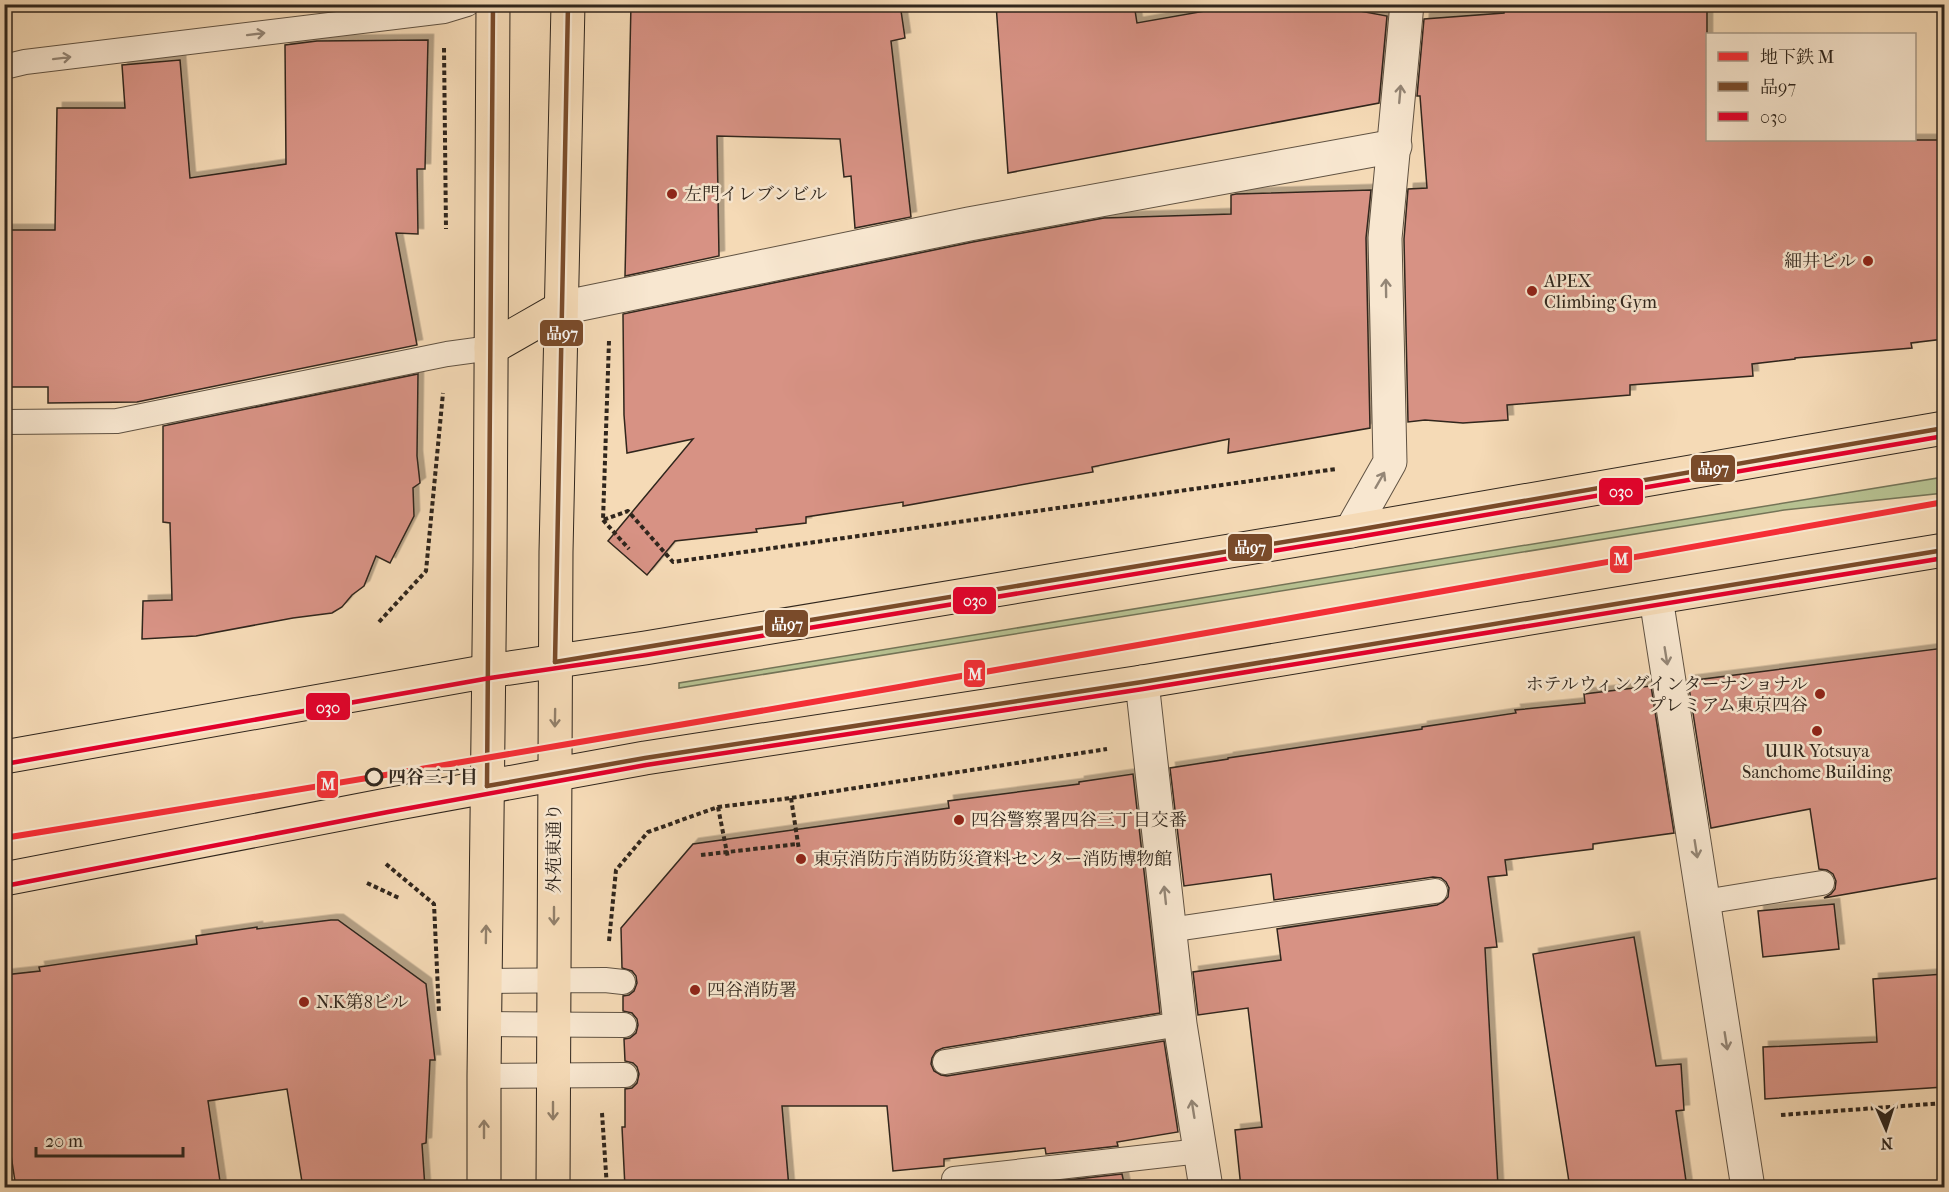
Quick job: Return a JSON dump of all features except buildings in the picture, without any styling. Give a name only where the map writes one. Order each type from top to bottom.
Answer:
[{"type":"main road","points":[[484,1188],[493,4]]},
{"type":"main road","name":"外苑東通り","points":[[553,1188],[556,552],[568,4]]},
{"type":"main road","points":[[491,348],[561,308]]},
{"type":"main road","points":[[4,757],[489,671],[1351,531],[1944,428]]},
{"type":"main road","points":[[4,879],[645,758],[1142,682],[1944,550]]},
{"type":"street","points":[[1351,531],[1390,462],[1385,238],[1407,4]]},
{"type":"street","points":[[561,308],[969,224],[1395,146]]},
{"type":"street","points":[[1656,598],[1748,1188]]},
{"type":"street","points":[[1142,682],[1180,1024],[1206,1188]]},
{"type":"lane","points":[[4,67],[25,62],[444,11],[467,4]]},
{"type":"lane","points":[[4,422],[117,421],[447,354],[491,348]]},
{"type":"lane","points":[[1704,902],[1821,883]]},
{"type":"lane","points":[[1169,930],[1435,891]]},
{"type":"lane","points":[[485,981],[623,982]]},
{"type":"lane","points":[[484,1024],[624,1024]]},
{"type":"lane","points":[[945,1062],[1180,1024]]},
{"type":"lane","points":[[484,1076],[625,1075]]},
{"type":"lane","points":[[954,1179],[1200,1151]]},
{"type":"path","points":[[444,11],[446,236]]},
{"type":"path","points":[[611,297],[603,520],[629,549]]},
{"type":"path","points":[[379,622],[426,571],[447,354]]},
{"type":"path","points":[[603,520],[628,511],[673,562],[1390,462]]},
{"type":"path","points":[[616,870],[648,832],[718,807],[791,798],[1148,743]]},
{"type":"path","points":[[791,798],[799,850]]},
{"type":"path","points":[[718,807],[728,858]]},
{"type":"path","points":[[701,855],[798,844]]},
{"type":"path","points":[[386,864],[434,904],[439,1023]]},
{"type":"path","points":[[367,883],[399,898]]},
{"type":"path","points":[[1738,1118],[1944,1103]]},
{"type":"green space","points":[[1944,477],[1944,493],[1784,510],[679,688],[679,683]]},
{"type":"metro line","name":"M","points":[[4,838],[732,716],[1944,502]]},
{"type":"transit line","name":"品97","points":[[487,786],[493,4]]},
{"type":"transit line","name":"品97","points":[[555,662],[568,4]]},
{"type":"transit line","name":"品97","points":[[555,662],[1351,531],[1944,428]]},
{"type":"transit line","name":"030","points":[[5,764],[490,678],[646,655],[1352,538],[1944,436]]},
{"type":"transit line","name":"品97","points":[[487,786],[645,758],[1142,682],[1944,550]]},
{"type":"transit line","name":"030","points":[[5,886],[646,765],[1143,689],[1944,558]]},
{"type":"place","name":"左門イレブンビル","points":[[672,194]]},
{"type":"place","name":"細井ビル","points":[[1868,261]]},
{"type":"place","name":"APEX Climbing Gym","points":[[1532,291]]},
{"type":"place","name":"ホテルウィングインターナショナル プレミアム東京四谷","points":[[1820,694]]},
{"type":"place","name":"UUR Yotsuya Sanchome Building","points":[[1817,731]]},
{"type":"place","name":"四谷三丁目","points":[[374,777]]},
{"type":"place","name":"四谷警察署四谷三丁目交番","points":[[959,820]]},
{"type":"place","name":"東京消防庁消防防災資料センター消防博物館","points":[[801,859]]},
{"type":"place","name":"四谷消防署","points":[[695,990]]},
{"type":"place","name":"N.K第8ビル","points":[[304,1002]]}]
